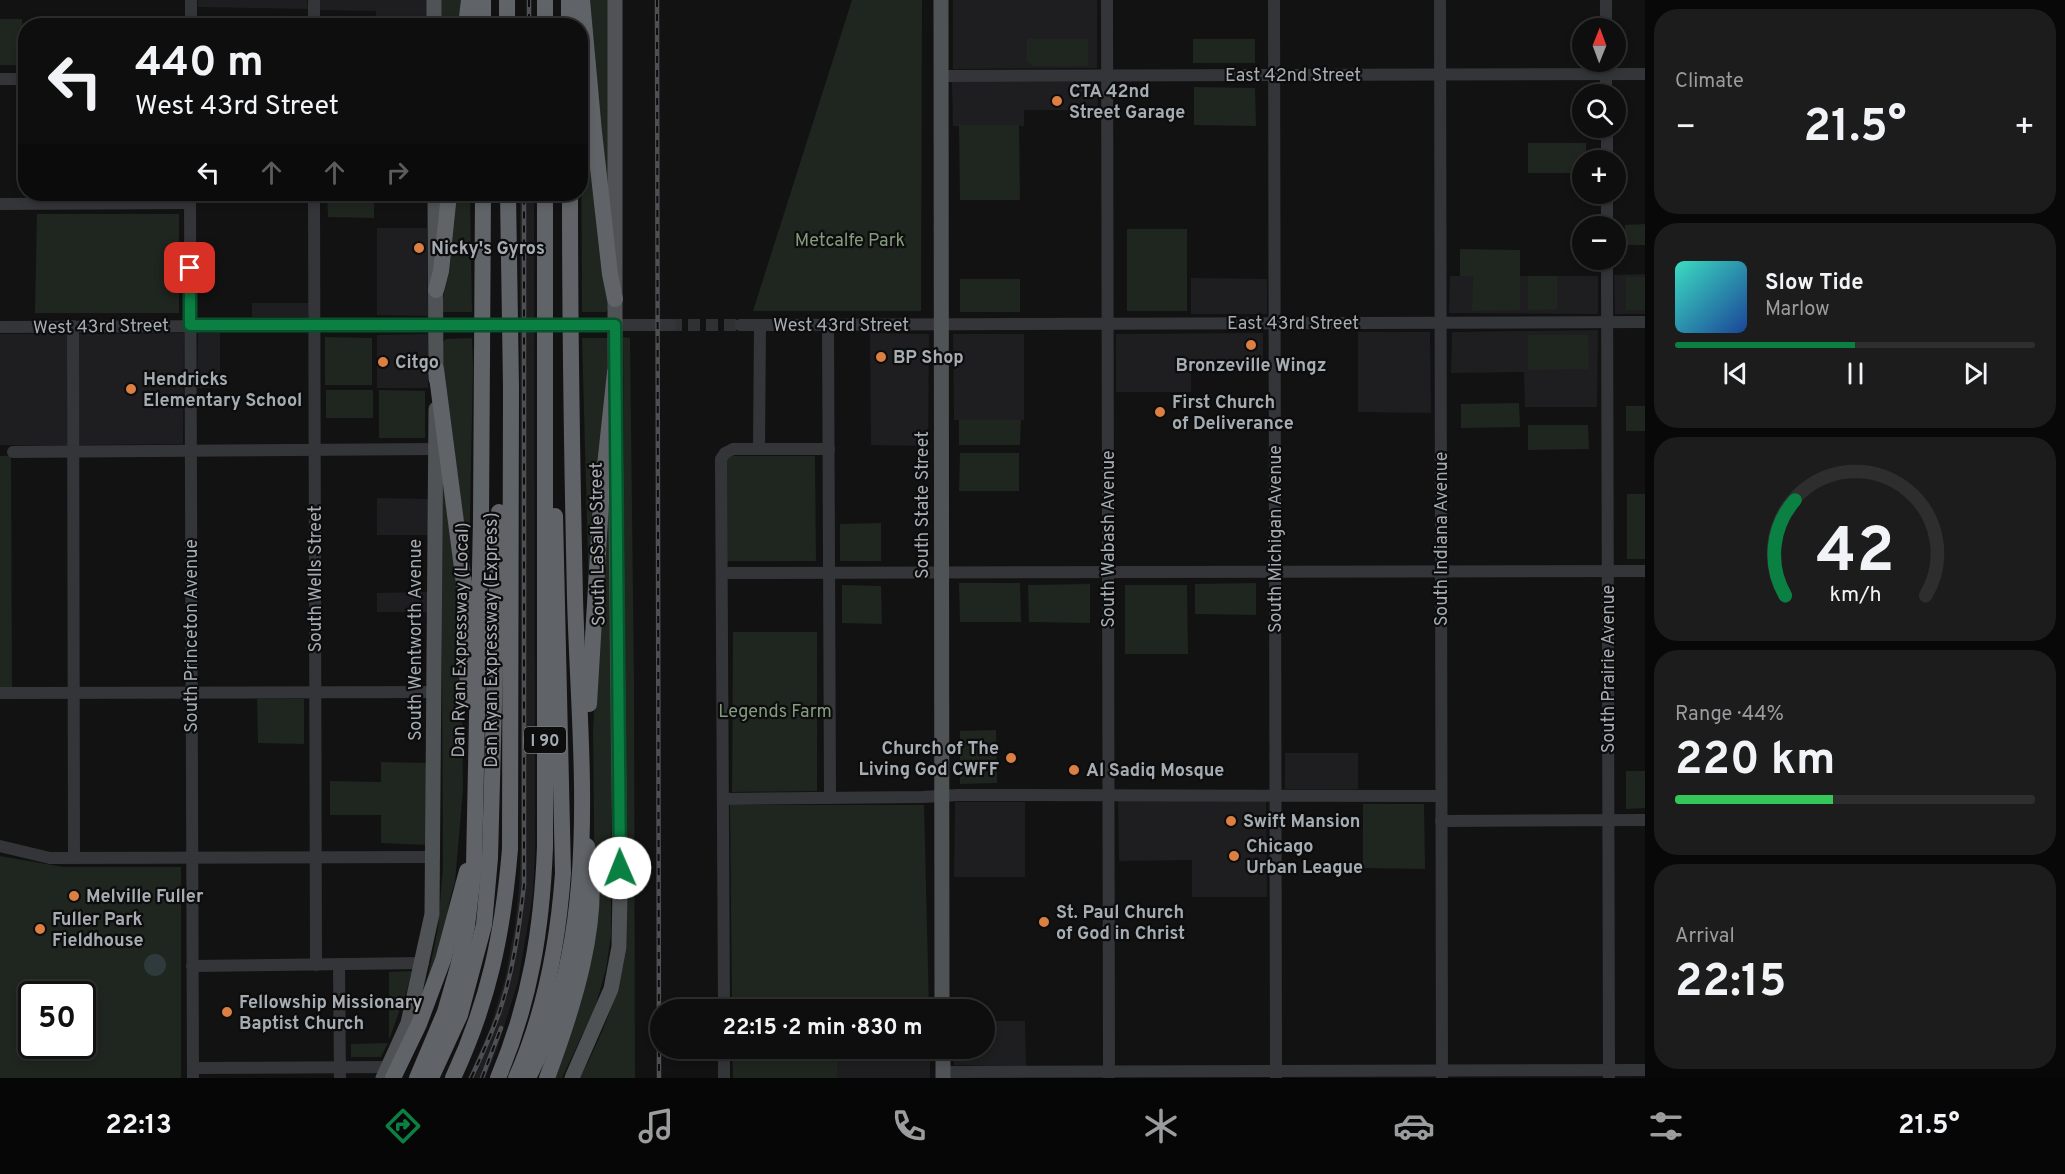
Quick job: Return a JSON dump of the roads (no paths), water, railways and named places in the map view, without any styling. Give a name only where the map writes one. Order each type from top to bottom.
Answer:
[{"type":"highway","points":[[467,18],[469,0]]},
{"type":"highway","points":[[483,0],[483,18]]},
{"type":"highway","points":[[507,0],[507,18]]},
{"type":"highway","points":[[545,0],[545,18]]},
{"type":"highway","points":[[569,0],[570,18]]},
{"type":"highway","points":[[582,0],[584,18]]},
{"type":"highway","points":[[588,66],[610,274],[615,299]]},
{"type":"highway","points":[[436,290],[441,271],[448,201]]},
{"type":"highway","name":"Dan Ryan Expressway (Local)","points":[[417,1078],[445,1012],[458,967],[472,895],[477,780],[483,201]]},
{"type":"highway","name":"Dan Ryan Expressway (Express)","points":[[453,1078],[475,1027],[500,941],[510,849],[508,201]]},
{"type":"highway","name":"I 90","points":[[498,1078],[522,1014],[539,935],[543,893],[545,847],[545,201]]},
{"type":"highway","name":"I 90","points":[[528,1078],[549,1027],[567,963],[577,900],[583,828],[570,383],[570,201]]},
{"type":"highway","points":[[436,369],[465,591],[468,740],[477,780]]},
{"type":"highway","points":[[582,750],[589,717],[601,503],[615,372]]},
{"type":"highway","points":[[516,1078],[531,1045],[546,989],[560,916],[563,873],[554,442],[545,395]]},
{"type":"highway","points":[[431,1078],[460,1015],[484,925],[490,858],[500,504],[510,449]]},
{"type":"highway","points":[[547,1078],[562,1039],[581,974],[589,924],[592,866],[583,828]]},
{"type":"highway","points":[[388,1074],[419,1024],[443,960],[476,839]]},
{"type":"main road","points":[[434,0],[434,18]]},
{"type":"main road","name":"South LaSalle Street","points":[[572,1078],[610,989],[619,947],[615,0]]},
{"type":"main road","name":"South State Street","points":[[941,0],[942,999]]},
{"type":"main road","name":"South Wentworth Avenue","points":[[388,1074],[408,1023],[432,914],[435,692],[435,201]]},
{"type":"main road","points":[[942,1059],[942,1075]]},
{"type":"street","points":[[190,18],[191,0]]},
{"type":"street","points":[[314,0],[314,18]]},
{"type":"street","name":"South Wabash Avenue","points":[[1107,0],[1109,1075]]},
{"type":"street","name":"South Michigan Avenue","points":[[1274,0],[1276,1075]]},
{"type":"street","name":"South Indiana Avenue","points":[[1440,0],[1442,1074]]},
{"type":"street","points":[[1606,0],[1606,18]]},
{"type":"street","name":"East 42nd Street","points":[[941,76],[1440,74],[1572,69]]},
{"type":"street","name":"East 42nd Street","points":[[1626,71],[1645,74]]},
{"type":"street","points":[[0,79],[18,79]]},
{"type":"street","points":[[0,204],[114,201]]},
{"type":"street","name":"South Princeton Avenue","points":[[190,201],[193,1073]]},
{"type":"street","name":"South Wells Street","points":[[314,201],[316,964]]},
{"type":"street","name":"South Prairie Avenue","points":[[1607,270],[1609,1074]]},
{"type":"street","name":"East 43rd Street","points":[[942,325],[1645,322]]},
{"type":"street","name":"West 43rd Street","points":[[0,327],[670,325]]},
{"type":"street","name":"West 43rd Street","points":[[740,325],[942,325]]},
{"type":"street","points":[[759,449],[760,325]]},
{"type":"street","points":[[828,325],[830,798]]},
{"type":"street","points":[[74,326],[74,858]]},
{"type":"street","points":[[13,452],[436,449]]},
{"type":"street","points":[[724,999],[721,459],[725,453],[733,449],[829,449]]},
{"type":"street","points":[[722,573],[1645,571]]},
{"type":"street","points":[[0,693],[435,692]]},
{"type":"street","points":[[723,799],[942,796],[1441,796]]},
{"type":"street","points":[[1441,821],[1645,820]]},
{"type":"street","points":[[0,846],[50,858],[434,857]]},
{"type":"street","points":[[192,966],[423,963]]},
{"type":"street","points":[[339,964],[340,1072]]},
{"type":"street","points":[[724,1059],[724,1078]]},
{"type":"street","points":[[942,1075],[1609,1074],[1645,1070]]},
{"type":"street","points":[[193,1073],[388,1074]]},
{"type":"tunnel","points":[[670,325],[740,325]]},
{"type":"railway","points":[[529,0],[529,18]]},
{"type":"railway","points":[[657,0],[659,1078]]},
{"type":"railway","points":[[471,1078],[504,998],[515,950],[524,885],[524,201]]},
{"type":"railway","points":[[482,1078],[501,1028]]},
{"type":"place","name":"CTA 42nd Street Garage","points":[[1057,101]]},
{"type":"place","name":"Nicky's Gyros","points":[[419,248]]},
{"type":"place","name":"Bronzeville Wingz","points":[[1251,345]]},
{"type":"place","name":"BP Shop","points":[[881,357]]},
{"type":"place","name":"Citgo","points":[[383,362]]},
{"type":"place","name":"Hendricks Elementary School","points":[[131,389]]},
{"type":"place","name":"First Church of Deliverance","points":[[1160,412]]},
{"type":"place","name":"Church of The Living God CWFF","points":[[1011,758]]},
{"type":"place","name":"Al Sadiq Mosque","points":[[1074,770]]},
{"type":"place","name":"Swift Mansion","points":[[1231,821]]},
{"type":"place","name":"Chicago Urban League","points":[[1234,856]]},
{"type":"place","name":"Melville Fuller","points":[[74,896]]},
{"type":"place","name":"St. Paul Church of God in Christ","points":[[1044,922]]},
{"type":"place","name":"Fuller Park Fieldhouse","points":[[40,929]]},
{"type":"place","name":"Fellowship Missionary Baptist Church","points":[[227,1012]]},
{"type":"park label","name":"Metcalfe Park","points":[[850,240]]},
{"type":"park label","name":"Legends Farm","points":[[775,711]]}]
